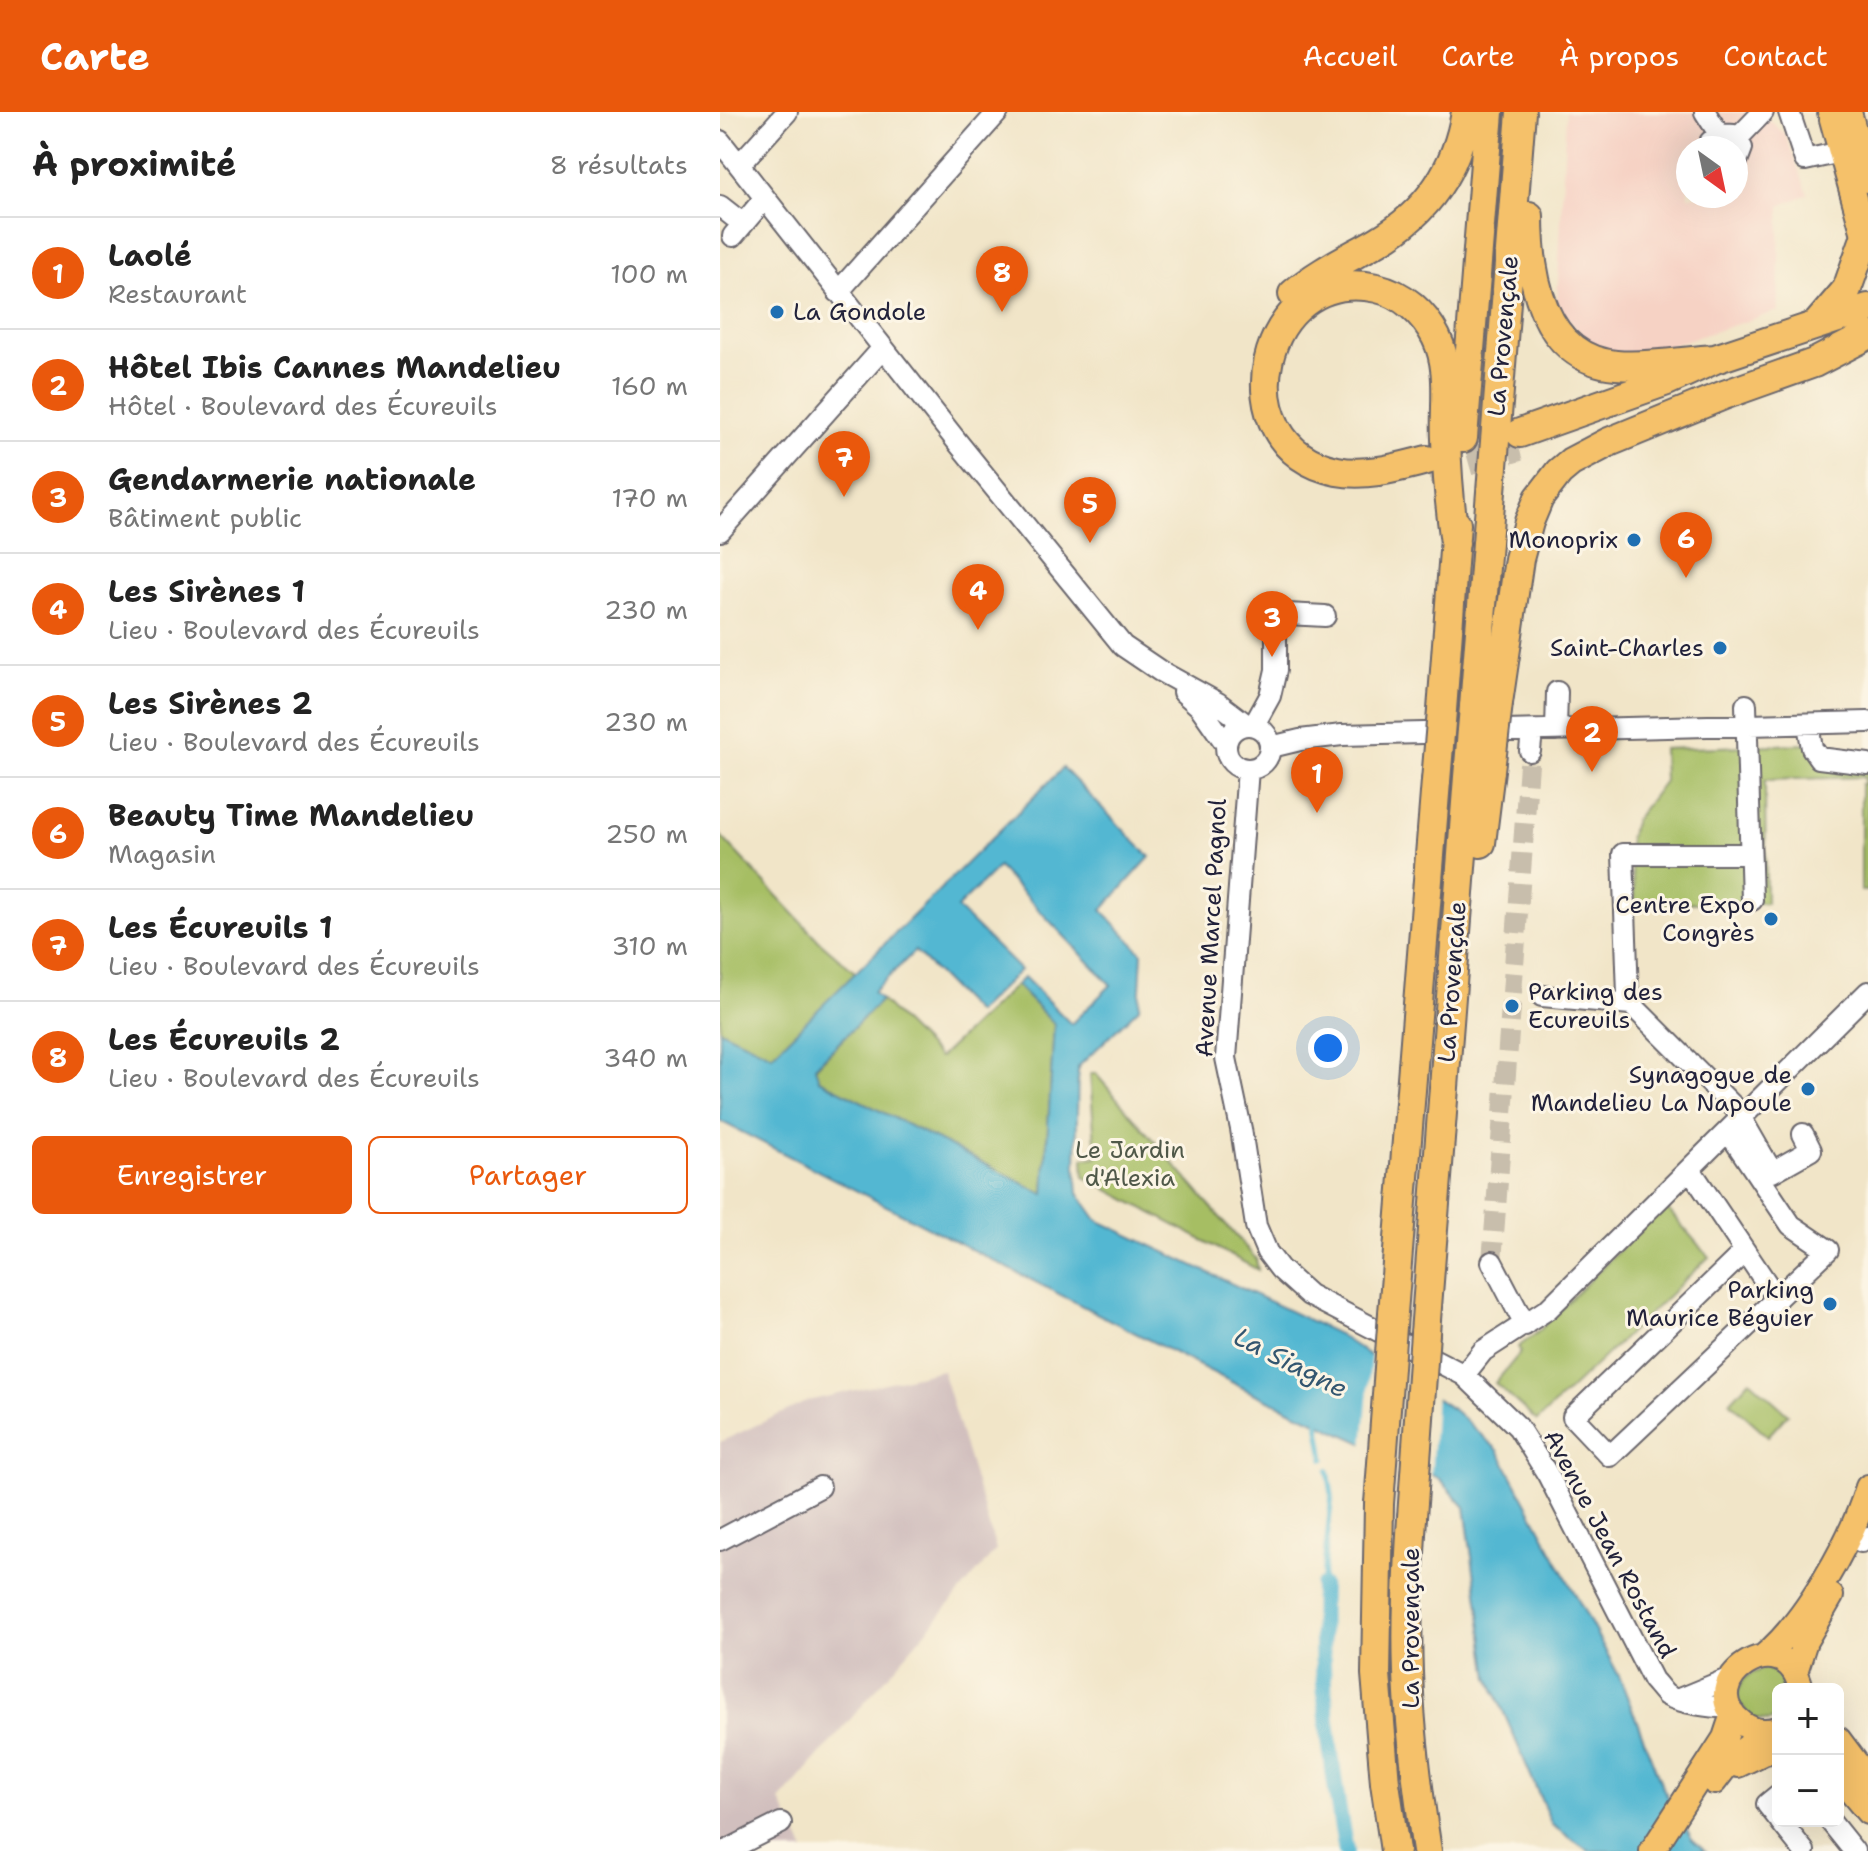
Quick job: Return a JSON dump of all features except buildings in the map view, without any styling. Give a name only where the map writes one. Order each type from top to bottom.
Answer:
[{"type":"highway","points":[[1455,543],[1447,474],[1444,362],[1437,339],[1425,318],[1408,302],[1385,290],[1359,284],[1335,288],[1310,299],[1287,318],[1273,343],[1265,371],[1266,403],[1276,427],[1291,447],[1336,471],[1357,473],[1428,466],[1358,485],[1333,483],[1308,474],[1283,456],[1265,433],[1254,405],[1252,368],[1260,336],[1280,306],[1325,271],[1400,227],[1429,201],[1439,188],[1459,145],[1466,112]]},
{"type":"highway","name":"La Provençale","points":[[1395,1851],[1385,1783],[1376,1674],[1379,1504],[1489,112]]},
{"type":"highway","points":[[1523,112],[1532,272],[1543,307],[1565,342],[1584,356],[1617,365],[1715,359]]},
{"type":"highway","name":"La Provençale","points":[[1427,1851],[1416,1780],[1408,1673],[1407,1612],[1412,1517],[1453,960],[1486,705],[1523,112]]},
{"type":"highway","points":[[1816,325],[1847,289],[1866,243]]},
{"type":"highway","points":[[1724,395],[1520,440],[1715,359],[1868,308]]},
{"type":"highway","points":[[1486,705],[1529,522],[1548,485],[1571,462],[1724,395],[1814,363],[1868,335]]},
{"type":"highway","points":[[1814,363],[1868,357]]},
{"type":"main road","points":[[1830,112],[1866,243]]},
{"type":"main road","points":[[1849,112],[1867,171]]},
{"type":"main road","points":[[1772,1733],[1744,1725],[1731,1710],[1727,1697],[1730,1678],[1744,1663],[1763,1657],[1784,1636],[1841,1550],[1868,1487]]},
{"type":"main road","points":[[1798,1680],[1805,1641],[1866,1535]]},
{"type":"main road","points":[[1763,1657],[1786,1663],[1798,1680]]},
{"type":"main road","points":[[1667,1851],[1725,1738],[1731,1710]]},
{"type":"main road","points":[[1652,1851],[1690,1803],[1746,1760],[1765,1752],[1772,1739]]},
{"type":"main road","points":[[1844,1747],[1868,1779]]},
{"type":"main road","points":[[1844,1783],[1868,1812]]},
{"type":"street","points":[[739,165],[787,112]]},
{"type":"street","points":[[838,292],[998,112]]},
{"type":"street","points":[[1705,112],[1719,136]]},
{"type":"street","points":[[1727,136],[1763,112]]},
{"type":"street","points":[[1789,112],[1805,160],[1841,152]]},
{"type":"street","points":[[720,141],[1123,646],[1266,734],[1271,747],[1261,765],[1248,769],[1234,765],[1226,744],[1200,707],[1160,671]]},
{"type":"street","points":[[720,206],[738,230],[765,198]]},
{"type":"street","points":[[1752,347],[1764,380]]},
{"type":"street","points":[[720,531],[883,348]]},
{"type":"street","points":[[1226,744],[1233,730],[1250,725],[1270,696],[1276,670],[1276,632],[1287,614],[1325,616]]},
{"type":"street","points":[[1556,730],[1557,692]]},
{"type":"street","points":[[1271,747],[1342,735],[1531,741],[1556,730],[1746,715],[1808,724],[1868,722]]},
{"type":"street","points":[[1746,715],[1752,900]]},
{"type":"street","points":[[1808,724],[1812,748],[1819,758],[1868,764]]},
{"type":"street","name":"Avenue Marcel Pagnol","points":[[1248,769],[1226,1058],[1256,1226],[1267,1252],[1280,1269],[1309,1295],[1464,1375]]},
{"type":"street","points":[[1750,854],[1623,854],[1628,995],[1631,1004],[1737,1121],[1772,1172],[1811,1150],[1803,1134]]},
{"type":"street","points":[[1464,1375],[1483,1351],[1548,1309],[1868,992]]},
{"type":"street","points":[[1542,996],[1631,1004]]},
{"type":"street","points":[[1737,1121],[1791,1225],[1828,1250],[1610,1456],[1573,1417],[1745,1251]]},
{"type":"street","points":[[1690,1169],[1777,1299]]},
{"type":"street","points":[[1492,1262],[1525,1325]]},
{"type":"street","name":"Avenue Jean Rostand","points":[[1464,1375],[1518,1427],[1548,1475],[1647,1672],[1667,1695],[1679,1699]]},
{"type":"street","points":[[720,1540],[820,1487]]},
{"type":"street","points":[[1679,1699],[1730,1678]]},
{"type":"street","points":[[1679,1699],[1731,1710]]},
{"type":"street","points":[[726,1851],[781,1823]]},
{"type":"street","points":[[1785,1827],[1804,1851]]},
{"type":"street","points":[[1835,1827],[1854,1851]]},
{"type":"shaded area","points":[[1566,112],[1761,112],[1785,134],[1808,194],[1780,206],[1778,311],[1635,357],[1589,346],[1557,303]]},
{"type":"shaded area","points":[[942,1370],[996,1550],[780,1801],[805,1851],[720,1851],[720,1442],[808,1401]]},
{"type":"green space","points":[[1805,744],[1868,771],[1868,891],[1861,891],[1861,784],[1864,784],[1864,777],[1765,780],[1766,903],[1635,903],[1629,838],[1635,820],[1664,781],[1663,749]]},
{"type":"green space","points":[[720,835],[821,943],[856,973],[771,1056],[720,1030]]},
{"type":"green space","points":[[1016,985],[1054,1024],[1044,1194],[819,1080],[815,1068],[881,1000],[939,1058]]},
{"type":"green space","name":"Le Jardin d'Alexia","points":[[1095,1073],[1256,1259],[1258,1270],[1084,1177],[1083,1158],[1096,1157],[1090,1075]]},
{"type":"green space","points":[[1664,1205],[1709,1257],[1537,1421],[1495,1383],[1521,1352],[1518,1347],[1538,1332]]},
{"type":"green space","points":[[1750,1380],[1788,1414],[1768,1436],[1730,1402]]},
{"type":"green space","points":[[1766,1668],[1781,1675],[1786,1683],[1772,1683],[1772,1720],[1769,1721],[1752,1719],[1737,1700],[1744,1678]]},
{"type":"water","name":"La Siagne","points":[[1063,768],[1150,857],[1102,910],[1142,953],[1139,1008],[1078,1067],[1078,1193],[1097,1220],[1334,1332],[1455,1411],[1498,1450],[1619,1676],[1663,1788],[1692,1839],[1705,1851],[1589,1851],[1552,1825],[1489,1678],[1465,1507],[1439,1478],[1251,1392],[720,1121],[720,1030],[772,1055]],"holes":[[[998,867],[1111,985],[1071,1024],[1024,977],[1016,985],[1054,1024],[1044,1194],[819,1080],[815,1067],[881,1000],[873,992],[915,951],[976,1013],[1020,970],[957,908]]]},
{"type":"pier","points":[[1371,1352],[1436,1394],[1431,1479],[1363,1448]]},
{"type":"waterway","points":[[1318,1422],[1324,1459]]},
{"type":"waterway","points":[[1322,1586],[1332,1495],[1328,1470]]},
{"type":"waterway","points":[[1322,1586],[1322,1652],[1327,1719],[1346,1851]]},
{"type":"tunnel","points":[[1428,473],[1519,447]]},
{"type":"tunnel","points":[[1492,1262],[1530,751]]},
{"type":"place","name":"La Gondole","points":[[777,312]]},
{"type":"place","name":"Les Écureuils 2","points":[[1002,312]]},
{"type":"place","name":"Les Écureuils 1","points":[[844,497]]},
{"type":"place","name":"Monoprix","points":[[1634,540]]},
{"type":"place","name":"Les Sirènes 2","points":[[1090,543]]},
{"type":"place","name":"Beauty Time Mandelieu","points":[[1686,578]]},
{"type":"place","name":"Les Sirènes 1","points":[[978,630]]},
{"type":"place","name":"Saint-Charles","points":[[1720,648]]},
{"type":"place","name":"Gendarmerie nationale","points":[[1272,657]]},
{"type":"place","name":"Hôtel Ibis Cannes Mandelieu","points":[[1592,772]]},
{"type":"place","name":"Laolé","points":[[1317,813]]},
{"type":"place","name":"Centre Expo Congrès","points":[[1771,919]]},
{"type":"place","name":"Parking des Ecureuils","points":[[1512,1006]]},
{"type":"place","name":"Synagogue de Mandelieu La Napoule","points":[[1808,1089]]},
{"type":"place","name":"Parking Maurice Béguier","points":[[1830,1304]]}]
